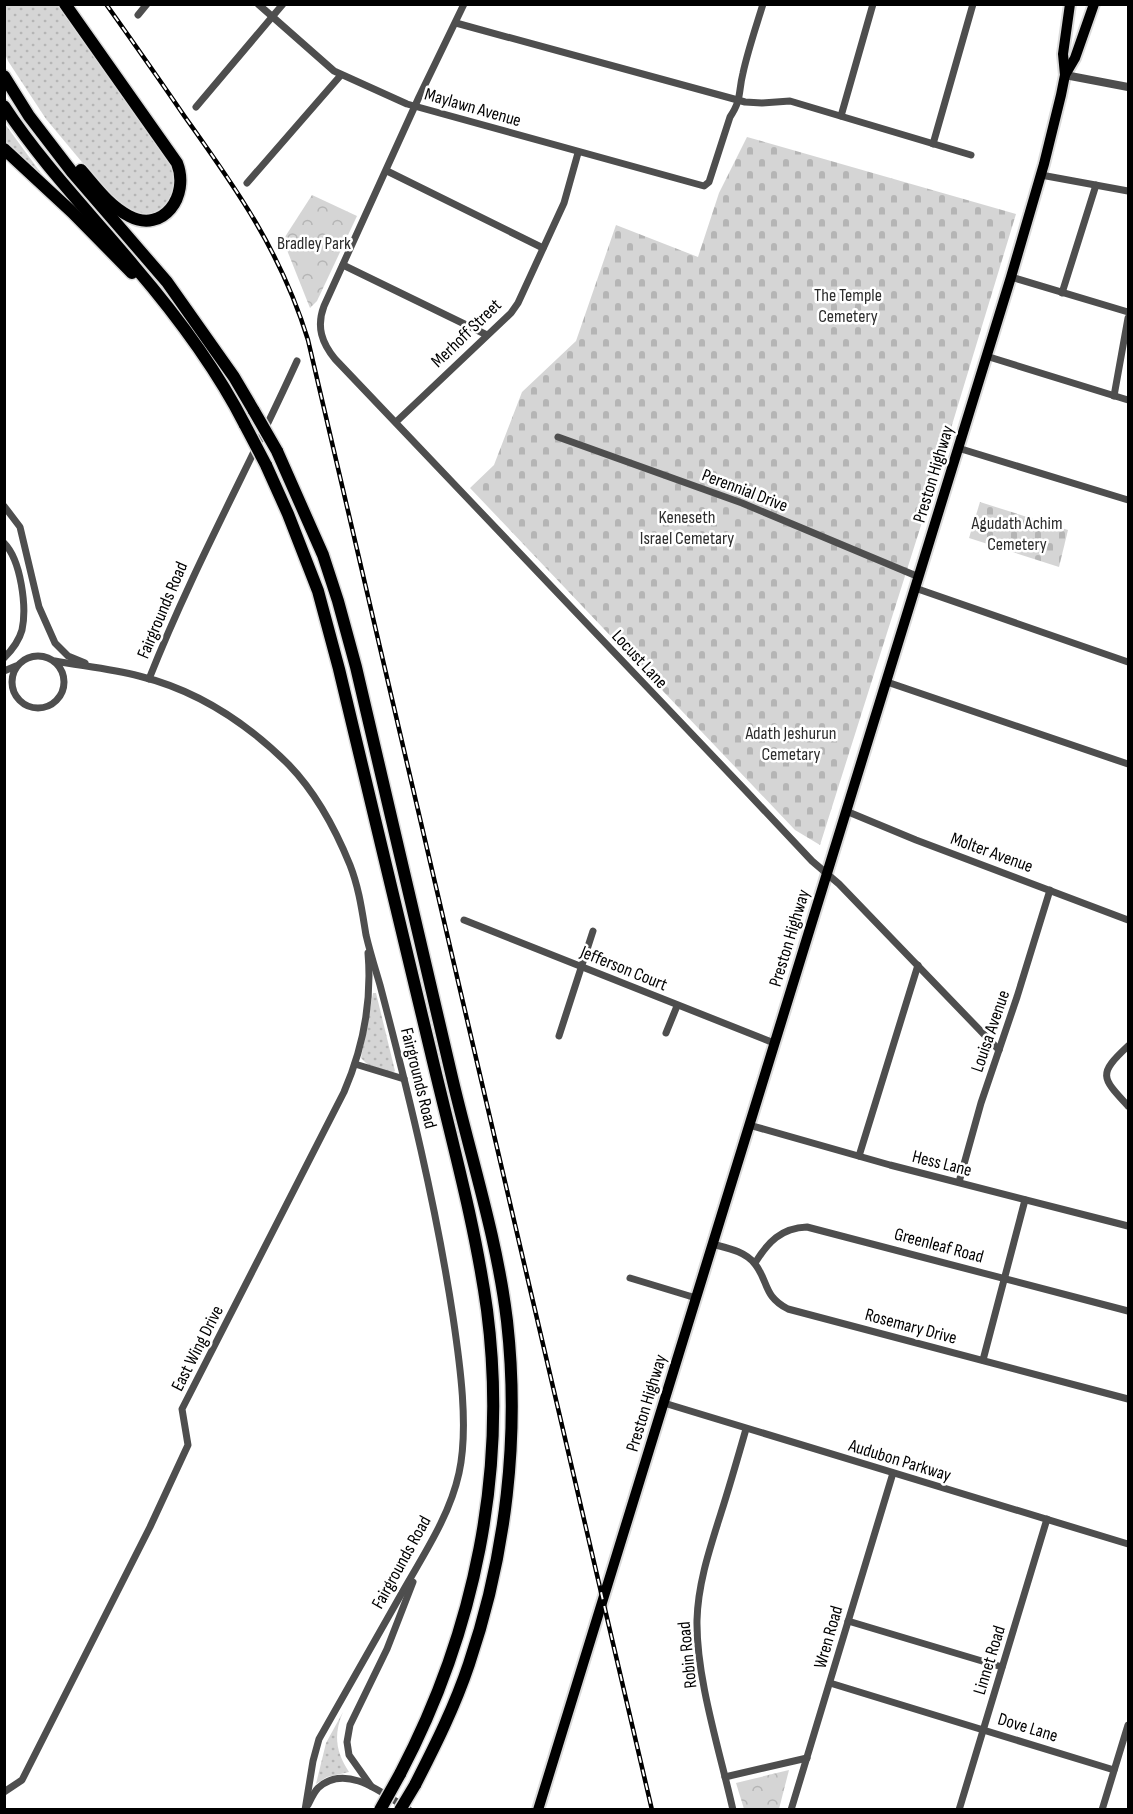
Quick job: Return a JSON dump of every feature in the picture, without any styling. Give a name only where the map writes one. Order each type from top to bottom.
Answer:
[{"type":"highway","points":[[63,159],[78,166],[118,209],[135,218],[146,220],[158,217],[171,208],[179,195],[182,181],[177,163],[64,4]]},
{"type":"highway","points":[[4,75],[29,116],[72,172],[167,282],[234,377],[277,451],[323,555],[356,667],[494,1250],[507,1320],[510,1360],[511,1440],[498,1553],[480,1628],[468,1666],[438,1739],[400,1809]]},
{"type":"highway","points":[[4,106],[58,178],[158,295],[209,363],[233,402],[266,465],[288,514],[318,591],[339,669],[477,1254],[489,1334],[493,1398],[489,1497],[477,1565],[461,1631],[426,1723],[380,1809]]},
{"type":"highway","points":[[4,149],[72,212],[116,258],[158,295]]},
{"type":"main road","points":[[1065,75],[1063,54],[1070,4]]},
{"type":"main road","points":[[1065,75],[1075,58],[1094,4]]},
{"type":"main road","name":"Preston Highway","points":[[538,1809],[1011,277],[1041,175],[1065,75]]},
{"type":"street","points":[[138,15],[147,4]]},
{"type":"street","name":"Maylawn Avenue","points":[[258,4],[341,75],[415,107],[706,186],[710,182],[730,117],[740,100]]},
{"type":"street","points":[[196,107],[283,4]]},
{"type":"street","name":"Locust Lane","points":[[464,4],[321,315],[320,332],[323,339],[332,355],[706,749],[999,1050]]},
{"type":"street","points":[[740,100],[742,76],[763,6],[754,4]]},
{"type":"street","points":[[841,116],[873,4]]},
{"type":"street","points":[[933,144],[974,4]]},
{"type":"street","points":[[456,22],[740,100],[762,104],[790,100],[970,155]]},
{"type":"street","points":[[247,183],[341,75]]},
{"type":"street","points":[[1065,75],[1128,87]]},
{"type":"street","name":"Merhoff Street","points":[[396,422],[511,313],[518,303],[564,203],[578,153]]},
{"type":"street","points":[[387,171],[543,249]]},
{"type":"street","points":[[1041,175],[1128,191]]},
{"type":"street","points":[[1062,293],[1096,185]]},
{"type":"street","points":[[343,265],[487,335]]},
{"type":"street","points":[[1011,277],[1128,312]]},
{"type":"street","points":[[1114,396],[1128,318]]},
{"type":"street","points":[[986,357],[1128,400]]},
{"type":"street","name":"Fairgrounds Road","points":[[297,361],[206,547],[149,679],[188,693],[223,712],[256,735],[290,766],[313,794],[336,833],[357,887],[366,933],[405,1079],[445,1268],[458,1348],[463,1426],[459,1474],[445,1514],[319,1739],[305,1809]]},
{"type":"street","name":"Perennial Drive","points":[[558,437],[742,503],[917,583],[1128,662]]},
{"type":"street","points":[[958,448],[1128,500]]},
{"type":"street","points":[[4,506],[20,527],[39,608],[55,643],[68,656],[96,668]]},
{"type":"street","points":[[4,543],[11,552],[19,572],[24,614],[18,640],[4,658]]},
{"type":"street","points":[[4,671],[30,656],[48,657],[61,668],[65,684],[57,700],[42,708],[34,708],[18,699],[12,683],[16,666]]},
{"type":"street","points":[[55,661],[149,679]]},
{"type":"street","points":[[886,682],[1128,764]]},
{"type":"street","name":"Molter Avenue","points":[[846,811],[1050,890],[1128,917]]},
{"type":"street","name":"Louisa Avenue","points":[[959,1182],[981,1103],[1050,890]]},
{"type":"street","name":"Jefferson Court","points":[[464,920],[774,1043]]},
{"type":"street","points":[[559,1036],[593,931]]},
{"type":"street","name":"East Wing Drive","points":[[4,1792],[22,1780],[155,1517],[188,1445],[183,1409],[344,1092],[362,1039],[368,998],[366,933]]},
{"type":"street","points":[[859,1156],[918,965]]},
{"type":"street","points":[[666,1033],[676,1006]]},
{"type":"street","points":[[1128,1046],[1108,1066],[1106,1074],[1110,1087],[1128,1106]]},
{"type":"street","points":[[355,1064],[405,1079]]},
{"type":"street","name":"Hess Lane","points":[[748,1125],[1128,1226]]},
{"type":"street","points":[[983,1360],[1025,1200]]},
{"type":"street","name":"Greenleaf Road","points":[[755,1263],[766,1246],[780,1234],[796,1227],[807,1227],[1128,1311]]},
{"type":"street","points":[[712,1244],[740,1252],[755,1263]]},
{"type":"street","name":"Rosemary Drive","points":[[755,1263],[770,1295],[788,1309],[1128,1399]]},
{"type":"street","points":[[630,1278],[696,1298]]},
{"type":"street","name":"Audubon Parkway","points":[[663,1403],[1128,1544]]},
{"type":"street","name":"Robin Road","points":[[733,1809],[700,1658],[697,1615],[709,1551],[746,1429]]},
{"type":"street","name":"Wren Road","points":[[791,1809],[893,1473]]},
{"type":"street","name":"Linnet Road","points":[[959,1809],[1047,1520]]},
{"type":"street","points":[[372,1786],[349,1755],[347,1742],[350,1725],[387,1649],[420,1562]]},
{"type":"street","points":[[848,1621],[1002,1667]]},
{"type":"street","name":"Dove Lane","points":[[830,1683],[1114,1770]]},
{"type":"street","points":[[1102,1809],[1128,1725]]},
{"type":"street","points":[[725,1777],[807,1758]]},
{"type":"street","points":[[305,1809],[317,1789],[327,1782],[340,1778],[348,1778],[372,1786],[409,1809]]},
{"type":"green space","points":[[5,5],[60,5],[177,172],[175,196],[160,212],[147,216],[127,211],[91,173],[46,119],[5,54]]},
{"type":"green space","points":[[5,124],[43,176],[43,177],[5,141]]},
{"type":"green space","points":[[747,137],[1016,214],[935,481],[820,845],[795,830],[470,488],[494,465],[522,392],[576,341],[616,225],[698,257],[719,193]]},
{"type":"green space","name":"Bradley Park","points":[[312,195],[357,216],[317,301],[310,308],[283,240]]},
{"type":"green space","name":"Agudath Achim Cemetery","points":[[980,502],[1068,530],[1059,567],[969,538]]},
{"type":"green space","points":[[373,993],[376,993],[395,1071],[392,1073],[367,1064],[361,1058]]},
{"type":"green space","points":[[343,1712],[338,1728],[337,1743],[349,1772],[327,1777],[316,1784],[326,1743]]},
{"type":"green space","points":[[789,1770],[779,1809],[744,1809],[736,1783]]},
{"type":"railway","points":[[106,4],[223,171],[256,223],[285,278],[308,340],[652,1810]]},
{"type":"park label","name":"The Temple Cemetery","points":[[848,305]]},
{"type":"park label","name":"Keneseth Israel Cemetary","points":[[687,527]]},
{"type":"park label","name":"Adath Jeshurun Cemetary","points":[[791,743]]}]
